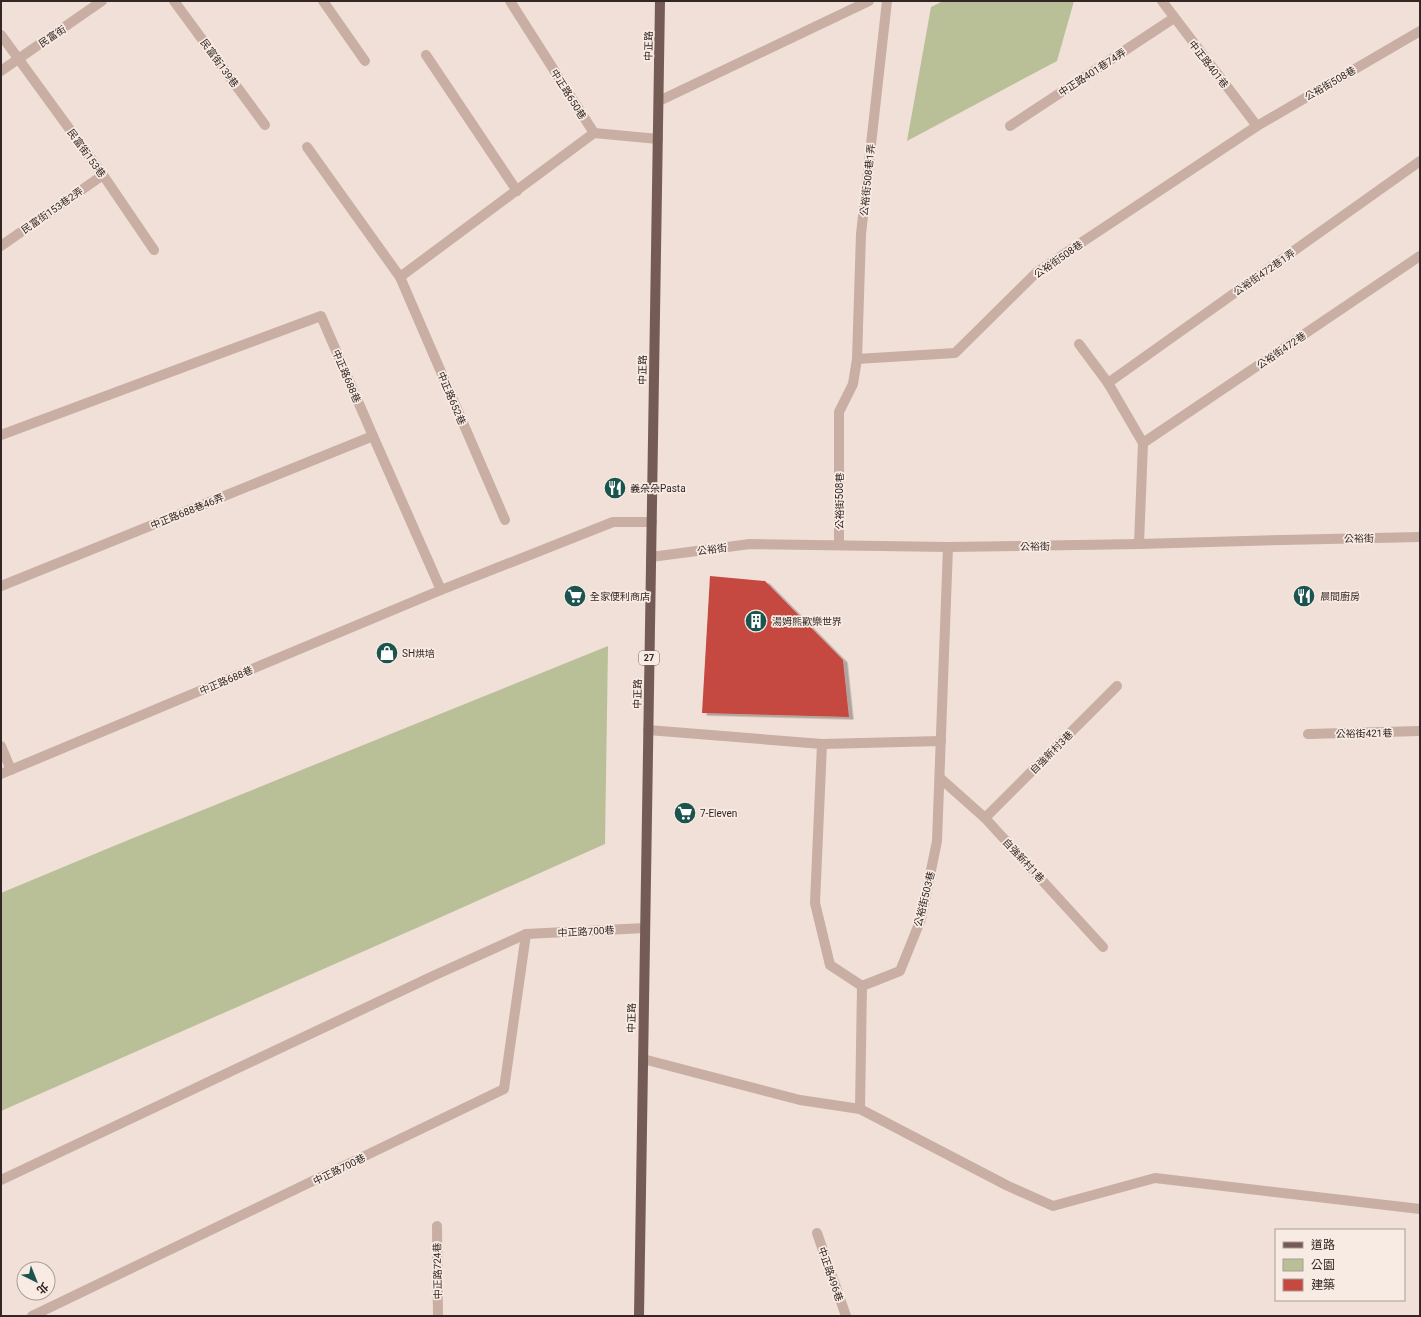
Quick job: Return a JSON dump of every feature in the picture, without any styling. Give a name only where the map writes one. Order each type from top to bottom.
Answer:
[{"type":"main road","name":"中正路","points":[[639,1316],[660,1]]},
{"type":"street","name":"民富街","points":[[1,71],[102,1]]},
{"type":"street","name":"民富街139巷","points":[[174,1],[265,124]]},
{"type":"street","points":[[323,1],[364,62]]},
{"type":"street","name":"中正路650巷","points":[[510,1],[594,133]]},
{"type":"street","points":[[659,101],[869,1]]},
{"type":"street","name":"公裕街508巷1弄","points":[[857,359],[861,234],[887,1]]},
{"type":"street","name":"中正路401巷","points":[[1162,1],[1257,126]]},
{"type":"street","name":"中正路401巷74弄","points":[[1010,126],[1174,18]]},
{"type":"street","name":"公裕街508巷","points":[[839,545],[839,412],[853,384],[857,359],[955,353],[1037,272],[1257,126],[1420,31]]},
{"type":"street","name":"民富街153巷","points":[[1,35],[103,174],[154,250]]},
{"type":"street","points":[[426,55],[517,190]]},
{"type":"street","points":[[400,277],[594,133],[658,139]]},
{"type":"street","name":"中正路652巷","points":[[307,146],[400,277],[504,520]]},
{"type":"street","name":"公裕街472巷1弄","points":[[1108,383],[1420,161]]},
{"type":"street","name":"民富街153巷2弄","points":[[1,246],[103,174]]},
{"type":"street","name":"公裕街472巷","points":[[1143,444],[1420,256]]},
{"type":"street","name":"中正路688巷","points":[[1,435],[321,316],[441,590]]},
{"type":"street","points":[[1079,344],[1108,383],[1143,444],[1139,544]]},
{"type":"street","name":"中正路688巷46弄","points":[[1,586],[373,436]]},
{"type":"street","name":"中正路688巷","points":[[1,746],[6,772],[441,590],[613,522],[652,522]]},
{"type":"street","name":"公裕街","points":[[651,557],[750,544],[948,547],[1420,537]]},
{"type":"street","name":"公裕街503巷","points":[[862,986],[900,971],[921,919],[937,841],[948,547]]},
{"type":"street","name":"自強新村3巷","points":[[985,818],[1117,686]]},
{"type":"street","points":[[648,730],[822,744],[941,741]]},
{"type":"street","name":"公裕街421巷","points":[[1308,734],[1420,731]]},
{"type":"street","points":[[822,744],[814,903],[830,965],[862,986],[860,1108]]},
{"type":"street","name":"自強新村1巷","points":[[940,778],[985,818],[1103,947]]},
{"type":"street","name":"中正路700巷","points":[[1,1180],[433,976],[526,934],[645,928]]},
{"type":"street","name":"中正路700巷","points":[[32,1316],[504,1089],[526,934]]},
{"type":"street","points":[[643,1059],[800,1100],[860,1108],[1008,1186],[1053,1206],[1154,1178],[1420,1209]]},
{"type":"street","name":"中正路724巷","points":[[436,1226],[438,1316]]},
{"type":"street","name":"中正路496巷","points":[[817,1233],[846,1316]]},
{"type":"green space","points":[[943,1],[1074,1],[1057,61],[907,141],[931,7]]},
{"type":"green space","points":[[608,646],[605,844],[1,1111],[1,893]]},
{"type":"building","name":"湯姆熊歡樂世界","points":[[710,576],[765,581],[843,660],[849,717],[702,713]]},
{"type":"place","name":"義朵朵Pasta","points":[[615,488]]},
{"type":"place","name":"全家便利商店","points":[[575,596]]},
{"type":"place","name":"晨間廚房","points":[[1304,596]]},
{"type":"place","name":"湯姆熊歡樂世界","points":[[756,621]]},
{"type":"place","name":"SH烘培","points":[[387,653]]},
{"type":"place","name":"7-Eleven","points":[[685,813]]}]
